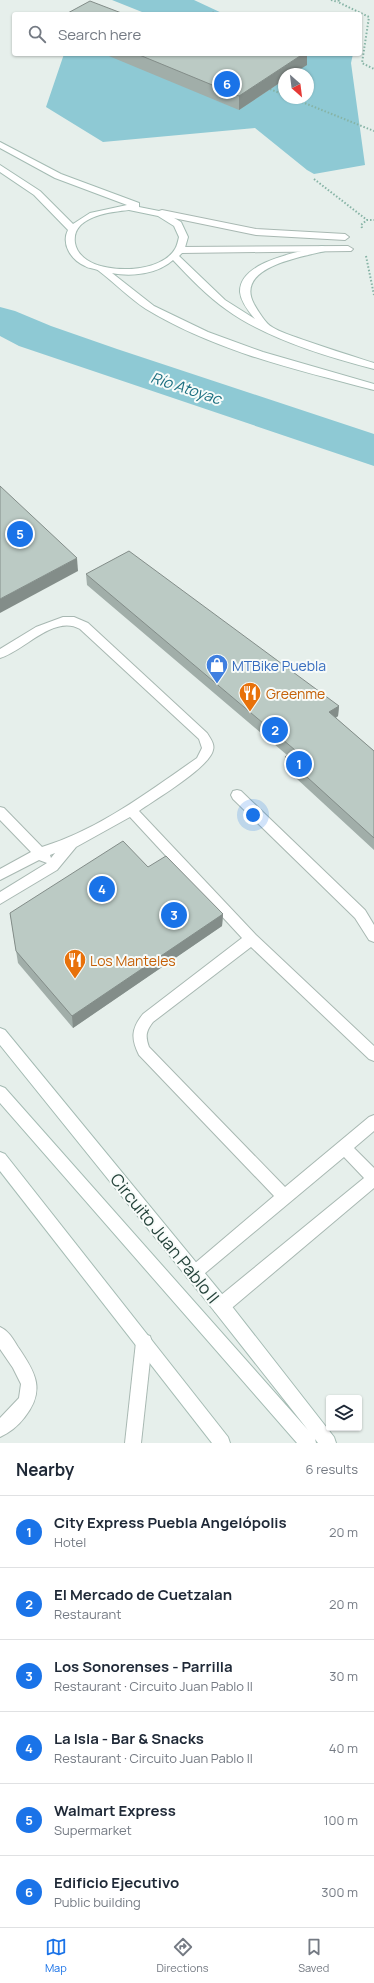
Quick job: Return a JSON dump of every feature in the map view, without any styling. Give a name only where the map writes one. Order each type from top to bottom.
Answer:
[{"type":"street","points":[[0,145],[58,176],[147,209],[256,232],[345,237]]},
{"type":"street","points":[[0,168],[37,193],[73,229]]},
{"type":"street","points":[[147,209],[129,207],[111,208],[95,213],[82,220],[73,229],[70,239],[71,248],[78,257],[89,265],[103,270],[129,272],[142,271],[166,263],[178,254],[184,240],[182,230],[174,220],[162,213]]},
{"type":"street","points":[[266,327],[249,302],[245,293],[245,284],[252,275],[264,266],[322,249]]},
{"type":"street","points":[[178,254],[348,249]]},
{"type":"street","points":[[178,254],[222,301],[239,314],[266,327],[326,351],[374,366]]},
{"type":"street","points":[[103,270],[150,307],[222,341],[296,366],[374,387]]},
{"type":"street","points":[[0,654],[54,624],[64,620],[75,621],[84,626],[203,736],[208,744],[208,753],[201,761],[131,810],[71,843],[40,853],[0,875]]},
{"type":"street","points":[[237,795],[360,914],[374,936]]},
{"type":"street","points":[[131,810],[251,939],[374,1055]]},
{"type":"street","points":[[0,812],[52,866]]},
{"type":"street","points":[[0,899],[52,866],[71,843]]},
{"type":"street","points":[[251,939],[148,1018],[140,1028],[139,1040],[144,1051],[285,1197]]},
{"type":"street","name":"Circuito Juan Pablo II","points":[[0,1034],[193,1274],[221,1306],[328,1443]]},
{"type":"street","points":[[0,1093],[308,1443]]},
{"type":"street","points":[[193,1274],[374,1122]]},
{"type":"street","points":[[221,1306],[374,1178],[344,1147]]},
{"type":"street","points":[[0,1159],[222,1443]]},
{"type":"street","points":[[0,1335],[25,1371],[30,1386],[28,1402],[17,1416],[0,1429]]},
{"type":"street","points":[[133,1443],[144,1342]]},
{"type":"path","points":[[331,0],[339,1],[360,12]]},
{"type":"path","points":[[362,13],[369,17],[362,63],[374,69]]},
{"type":"path","points":[[270,89],[278,92]]},
{"type":"path","points":[[307,104],[374,131]]},
{"type":"path","points":[[314,179],[368,220]]},
{"type":"water","points":[[112,0],[194,0],[220,12],[142,12]]},
{"type":"water","points":[[63,56],[149,56],[255,99],[278,84],[278,104],[314,104],[314,68],[302,68],[306,65],[284,56],[353,56],[351,63],[365,165],[314,174],[255,128],[103,142],[46,107]]},
{"type":"building","points":[[90,1],[119,12],[70,12]]},
{"type":"building","points":[[142,56],[300,56],[282,68],[278,68],[278,70],[239,96]]},
{"type":"building","points":[[0,486],[77,558],[0,599]]},
{"type":"building","points":[[129,551],[339,706],[329,712],[374,751],[374,838],[285,757],[295,750],[86,574]]},
{"type":"building","points":[[123,841],[148,867],[166,856],[223,914],[72,1016],[16,951],[10,913]]},
{"type":"waterway","name":"Río Atoyac","points":[[0,320],[35,336],[101,359],[374,450]]},
{"type":"place","name":"Edificio Ejecutivo","points":[[227,84]]},
{"type":"place","name":"Walmart Express","points":[[20,534]]},
{"type":"place","name":"MTBike Puebla","points":[[217,684]]},
{"type":"place","name":"Greenme","points":[[250,712]]},
{"type":"place","name":"El Mercado de Cuetzalan","points":[[275,730]]},
{"type":"place","name":"City Express Puebla Angelópolis","points":[[299,764]]},
{"type":"place","name":"La Isla - Bar & Snacks","points":[[102,889]]},
{"type":"place","name":"Los Sonorenses - Parrilla","points":[[174,915]]},
{"type":"place","name":"Los Manteles","points":[[75,980]]}]
